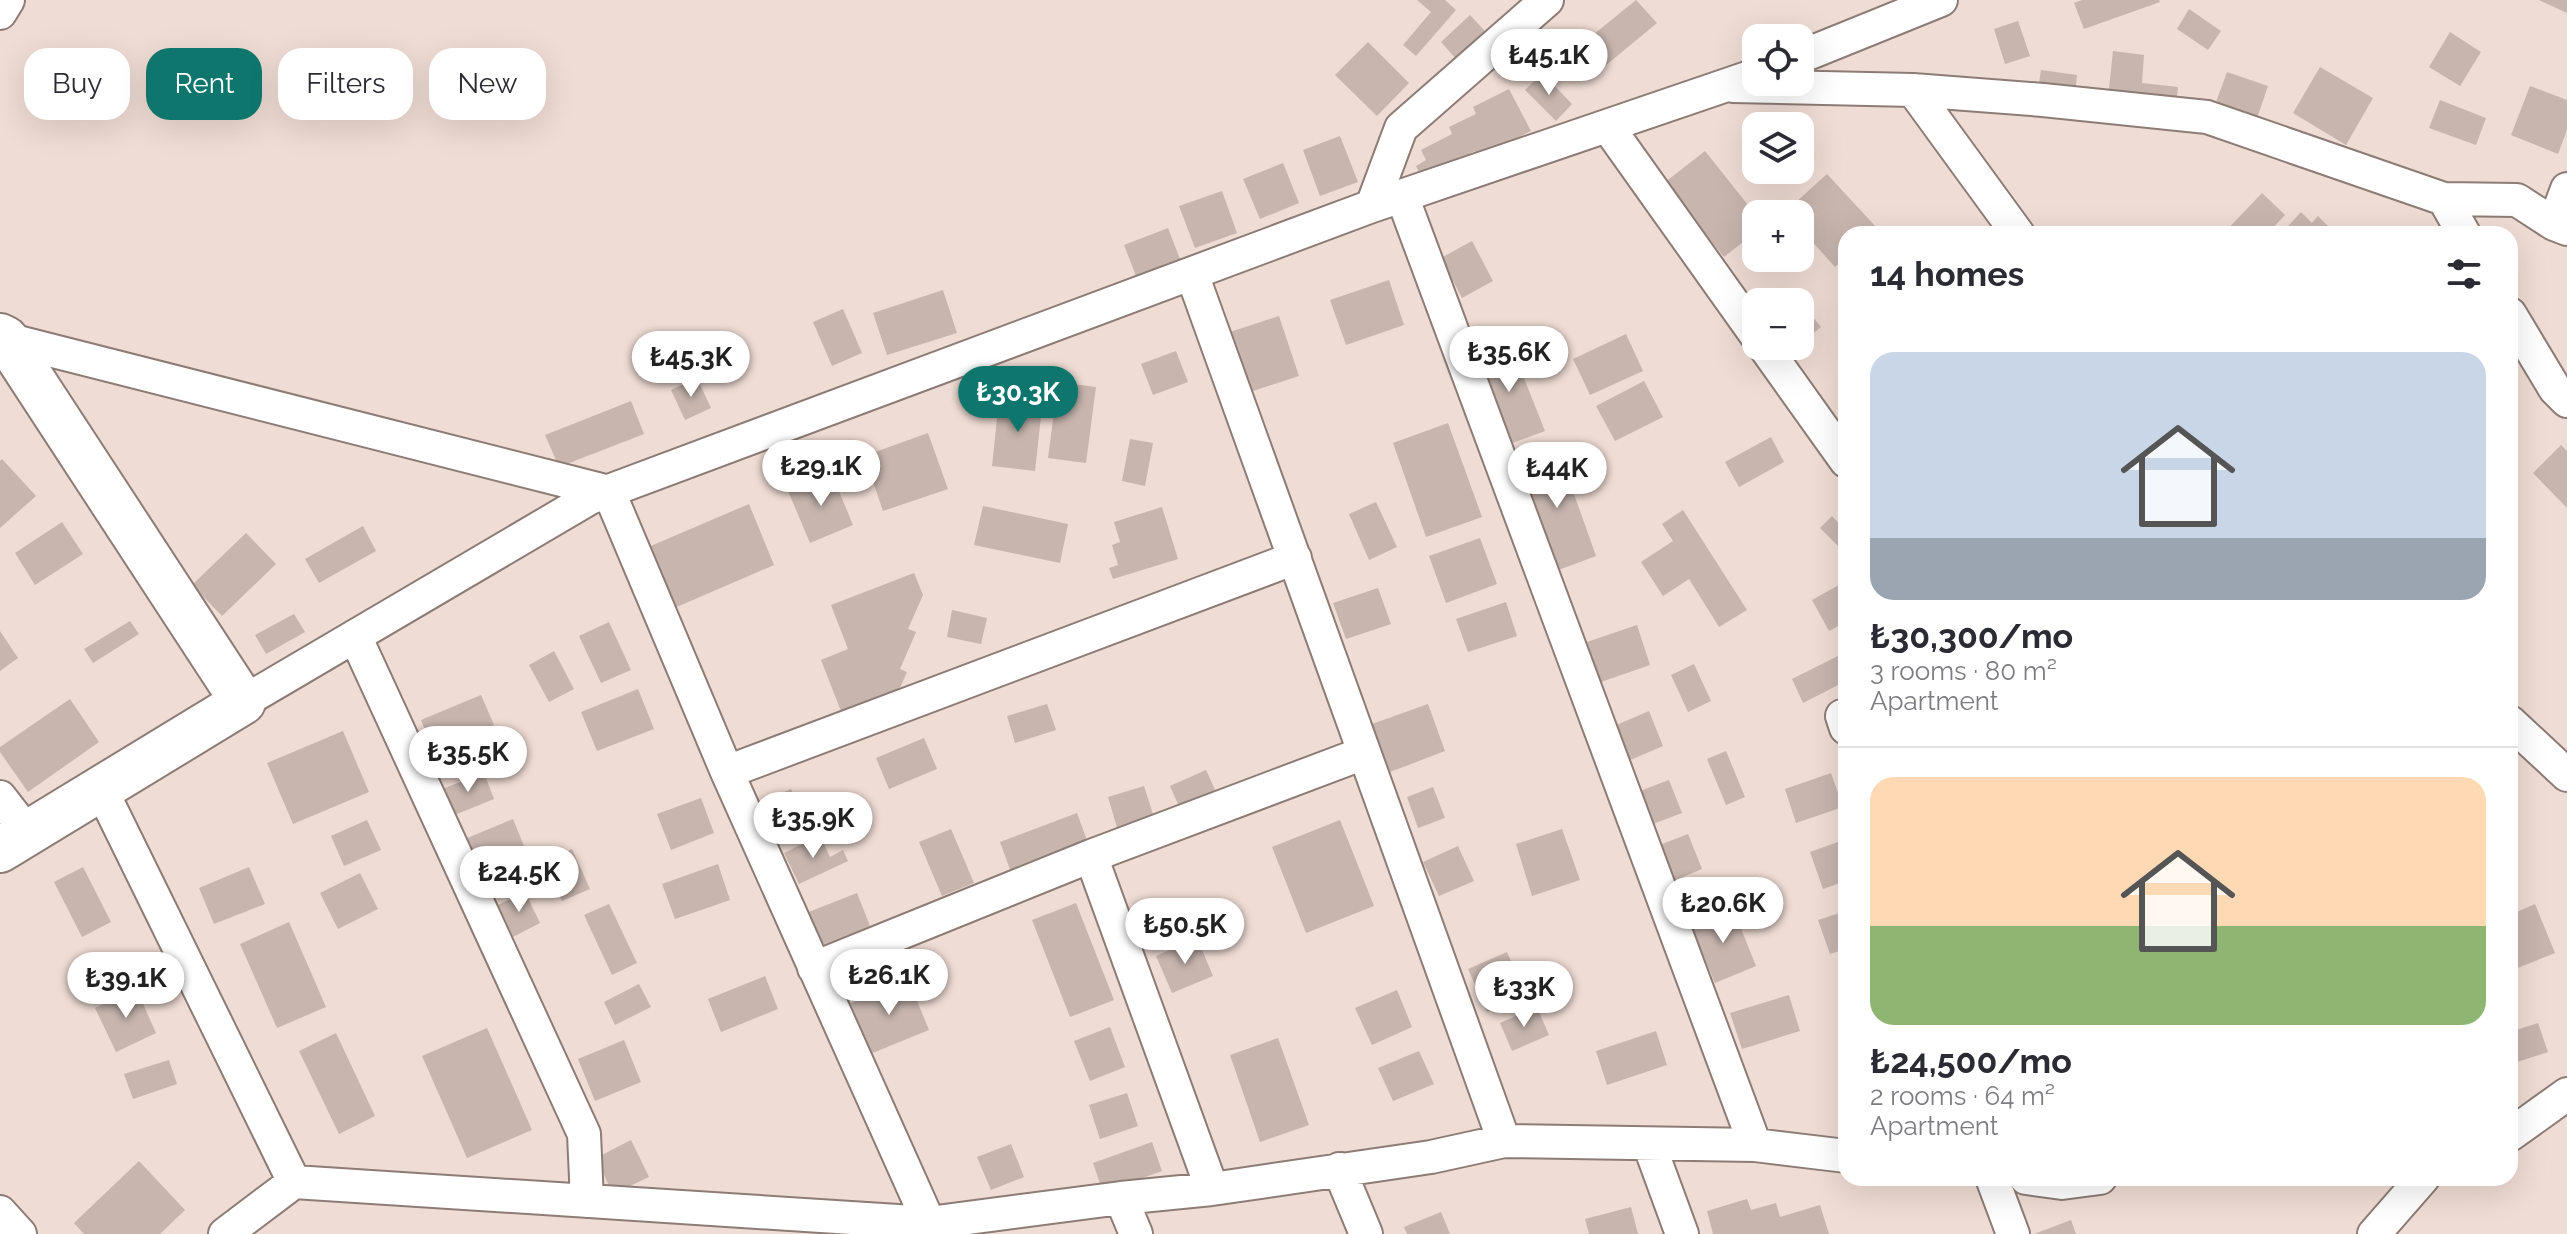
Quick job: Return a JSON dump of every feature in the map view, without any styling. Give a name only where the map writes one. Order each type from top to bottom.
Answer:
[{"type":"street","points":[[0,13],[8,0]]},
{"type":"street","points":[[1814,51],[1941,0]]},
{"type":"street","points":[[1372,206],[1401,128],[1535,3]]},
{"type":"street","points":[[0,797],[14,842],[243,702],[590,498],[1372,206],[1742,80]]},
{"type":"street","points":[[1814,84],[2043,100],[2207,117],[2444,199],[2517,200],[2561,226],[2567,189]]},
{"type":"street","points":[[1913,90],[2012,226]]},
{"type":"street","points":[[1608,127],[1742,315]]},
{"type":"street","points":[[1402,196],[1755,1145]]},
{"type":"street","points":[[2444,199],[2459,226]]},
{"type":"street","points":[[1192,274],[1504,1141]]},
{"type":"street","points":[[2518,327],[2555,389],[2567,401]]},
{"type":"street","points":[[3,337],[609,492]]},
{"type":"street","points":[[3,337],[243,702]]},
{"type":"street","points":[[1774,360],[1838,450]]},
{"type":"street","points":[[609,492],[727,772],[932,1229]]},
{"type":"street","points":[[727,772],[1295,558]]},
{"type":"street","points":[[355,636],[584,1134],[587,1201]]},
{"type":"street","points":[[2518,729],[2567,775]]},
{"type":"street","points":[[814,968],[1091,856],[1364,753]]},
{"type":"street","points":[[101,789],[294,1182]]},
{"type":"street","points":[[1091,856],[1212,1189]]},
{"type":"street","points":[[2518,1129],[2567,1094]]},
{"type":"street","points":[[225,1234],[294,1182],[587,1201],[932,1229],[1121,1198],[1212,1189],[1431,1157],[1504,1141],[1755,1145],[1838,1155]]},
{"type":"street","points":[[1649,1144],[1682,1234]]},
{"type":"street","points":[[1339,1169],[1366,1234]]},
{"type":"street","points":[[1995,1186],[2013,1234]]},
{"type":"street","points":[[2374,1234],[2416,1186]]},
{"type":"street","points":[[1121,1198],[1136,1234]]},
{"type":"street","points":[[0,1212],[20,1234]]},
{"type":"building","points":[[1417,0],[1445,0],[1456,10],[1416,56],[1403,45],[1431,12]]},
{"type":"building","points":[[1636,0],[1657,23],[1588,80],[1567,56]]},
{"type":"building","points":[[2082,0],[2160,2],[2084,29],[2074,3]]},
{"type":"building","points":[[2539,0],[2567,0],[2567,13]]},
{"type":"building","points":[[2189,9],[2221,31],[2208,50],[2177,29]]},
{"type":"building","points":[[1470,15],[1493,40],[1463,67],[1441,42]]},
{"type":"building","points":[[2018,21],[2030,56],[2005,64],[1994,29]]},
{"type":"building","points":[[2450,32],[2481,52],[2460,86],[2429,67]]},
{"type":"building","points":[[1368,42],[1409,83],[1377,116],[1335,75]]},
{"type":"building","points":[[2113,51],[2144,55],[2142,83],[2178,87],[2176,105],[2108,98]]},
{"type":"building","points":[[2320,67],[2373,98],[2346,145],[2293,113]]},
{"type":"building","points":[[2041,70],[2077,75],[2075,95],[2038,90]]},
{"type":"building","points":[[2227,72],[2268,86],[2254,127],[2212,113]]},
{"type":"building","points":[[1542,73],[1572,104],[1556,121],[1525,90]]},
{"type":"building","points":[[2530,86],[2567,100],[2567,130],[2558,154],[2511,135]]},
{"type":"building","points":[[1509,89],[1531,131],[1478,158],[1475,151],[1422,179],[1416,166],[1426,160],[1421,150],[1452,134],[1449,127],[1476,114],[1473,107]]},
{"type":"building","points":[[2440,100],[2486,118],[2476,145],[2429,128]]},
{"type":"building","points":[[1340,136],[1358,182],[1320,196],[1303,150]]},
{"type":"building","points":[[1705,151],[1744,200],[1742,243],[1724,257],[1664,183]]},
{"type":"building","points":[[1283,163],[1299,203],[1260,219],[1243,179]]},
{"type":"building","points":[[1827,174],[1875,226],[1838,226],[1838,264],[1835,267],[1814,244],[1814,200],[1798,200]]},
{"type":"building","points":[[1222,191],[1237,233],[1195,248],[1179,206]]},
{"type":"building","points":[[2262,193],[2285,215],[2275,226],[2231,226]]},
{"type":"building","points":[[2301,212],[2312,223],[2318,216],[2328,226],[2288,226]]},
{"type":"building","points":[[1168,228],[1180,259],[1136,276],[1124,245]]},
{"type":"building","points":[[1472,241],[1493,281],[1462,298],[1441,258]]},
{"type":"building","points":[[1389,280],[1404,325],[1346,345],[1330,300]]},
{"type":"building","points":[[943,290],[957,333],[887,355],[873,313]]},
{"type":"building","points":[[843,309],[862,353],[832,366],[813,322]]},
{"type":"building","points":[[1279,316],[1299,376],[1241,395],[1221,335]]},
{"type":"building","points":[[1814,319],[1821,327],[1814,333]]},
{"type":"building","points":[[1626,334],[1643,371],[1590,395],[1573,359]]},
{"type":"building","points":[[1510,343],[1545,431],[1507,445],[1472,358]]},
{"type":"building","points":[[1176,351],[1188,382],[1153,395],[1141,364]]},
{"type":"building","points":[[697,378],[711,408],[685,420],[671,390]]},
{"type":"building","points":[[1644,381],[1663,417],[1615,441],[1596,406]]},
{"type":"building","points":[[1073,384],[1096,387],[1086,463],[1048,458],[1057,389],[1072,391]]},
{"type":"building","points":[[1021,396],[1043,398],[1035,471],[992,466],[999,400],[1021,402]]},
{"type":"building","points":[[631,401],[644,434],[559,467],[545,435]]},
{"type":"building","points":[[1448,423],[1482,517],[1426,537],[1393,443]]},
{"type":"building","points":[[928,433],[948,489],[883,511],[864,456]]},
{"type":"building","points":[[1771,437],[1784,462],[1739,487],[1725,462]]},
{"type":"building","points":[[1130,439],[1153,443],[1145,486],[1122,481]]},
{"type":"building","points":[[2561,445],[2567,451],[2567,508],[2533,473]]},
{"type":"building","points":[[1558,449],[1596,556],[1556,571],[1518,464]]},
{"type":"building","points":[[2,459],[36,496],[0,528],[0,461]]},
{"type":"building","points":[[831,472],[853,525],[810,543],[788,491]]},
{"type":"building","points":[[1376,502],[1397,547],[1369,560],[1349,514]]},
{"type":"building","points":[[749,504],[774,565],[672,609],[646,548]]},
{"type":"building","points":[[983,506],[1068,524],[1060,563],[974,545]]},
{"type":"building","points":[[1162,507],[1178,559],[1113,579],[1109,568],[1118,565],[1112,545],[1120,542],[1114,522]]},
{"type":"building","points":[[1683,510],[1747,610],[1719,627],[1689,579],[1663,596],[1641,562],[1673,541],[1662,524]]},
{"type":"building","points":[[1832,516],[1838,522],[1838,546],[1820,528]]},
{"type":"building","points":[[62,522],[83,554],[35,585],[15,553]]},
{"type":"building","points":[[363,526],[376,551],[319,583],[305,559]]},
{"type":"building","points":[[246,533],[276,564],[222,616],[192,585]]},
{"type":"building","points":[[1480,538],[1497,584],[1446,603],[1429,556]]},
{"type":"building","points":[[914,573],[923,595],[908,629],[916,632],[900,669],[907,672],[892,706],[846,724],[821,660],[848,649],[831,605]]},
{"type":"building","points":[[1838,585],[1838,626],[1829,631],[1812,600]]},
{"type":"building","points":[[1378,588],[1391,624],[1346,639],[1333,603]]},
{"type":"building","points":[[1506,602],[1517,636],[1468,652],[1456,619]]},
{"type":"building","points":[[952,610],[987,618],[981,644],[947,637]]},
{"type":"building","points":[[294,614],[305,632],[266,654],[255,635]]},
{"type":"building","points":[[130,621],[139,634],[93,663],[84,649]]},
{"type":"building","points":[[609,622],[631,670],[601,683],[579,636]]},
{"type":"building","points":[[1637,625],[1650,665],[1601,682],[1587,642]]},
{"type":"building","points":[[0,631],[18,658],[0,671]]},
{"type":"building","points":[[554,651],[574,689],[549,702],[529,665]]},
{"type":"building","points":[[1838,656],[1838,685],[1803,703],[1792,679]]},
{"type":"building","points":[[1694,664],[1711,701],[1688,712],[1671,675]]},
{"type":"building","points":[[638,689],[654,729],[597,751],[581,712]]},
{"type":"building","points":[[481,695],[494,725],[433,751],[421,720]]},
{"type":"building","points":[[70,699],[99,742],[28,792],[0,752],[0,747]]},
{"type":"building","points":[[1047,704],[1056,730],[1015,743],[1007,716]]},
{"type":"building","points":[[1428,704],[1445,751],[1390,772],[1372,724]]},
{"type":"building","points":[[1649,711],[1663,746],[1628,761],[1614,726]]},
{"type":"building","points":[[343,731],[369,792],[293,824],[267,763]]},
{"type":"building","points":[[924,738],[937,769],[889,789],[876,758]]},
{"type":"building","points":[[1726,751],[1745,797],[1726,805],[1707,759]]},
{"type":"building","points":[[1206,770],[1221,803],[1184,818],[1170,786]]},
{"type":"building","points":[[484,773],[494,799],[452,816],[442,789]]},
{"type":"building","points":[[1831,773],[1838,793],[1838,809],[1796,823],[1785,789]]},
{"type":"building","points":[[1669,780],[1682,813],[1653,824],[1640,791]]},
{"type":"building","points":[[1144,786],[1157,827],[1120,838],[1108,797]]},
{"type":"building","points":[[1433,787],[1445,818],[1418,828],[1407,797]]},
{"type":"building","points":[[791,789],[803,815],[773,828],[761,802]]},
{"type":"building","points":[[701,798],[714,833],[671,850],[657,814]]},
{"type":"building","points":[[1077,813],[1089,846],[1012,875],[1000,842]]},
{"type":"building","points":[[513,819],[531,863],[482,883],[465,839]]},
{"type":"building","points":[[367,820],[381,850],[344,866],[331,836]]},
{"type":"building","points":[[1340,820],[1374,906],[1306,933],[1272,847]]},
{"type":"building","points":[[951,829],[974,883],[942,896],[919,842]]},
{"type":"building","points":[[1562,829],[1580,880],[1532,896],[1516,844]]},
{"type":"building","points":[[1688,834],[1702,869],[1671,882],[1657,846]]},
{"type":"building","points":[[820,835],[830,857],[843,850],[848,861],[799,884],[784,853]]},
{"type":"building","points":[[1838,842],[1838,884],[1823,889],[1810,852]]},
{"type":"building","points":[[1458,846],[1474,881],[1439,896],[1423,862]]},
{"type":"building","points":[[572,849],[590,889],[562,901],[544,863]]},
{"type":"building","points":[[718,864],[730,900],[675,919],[662,884]]},
{"type":"building","points":[[83,867],[111,922],[82,937],[54,882]]},
{"type":"building","points":[[249,867],[265,904],[214,924],[199,888]]},
{"type":"building","points":[[360,873],[378,909],[338,929],[320,893]]},
{"type":"building","points":[[525,892],[540,923],[513,937],[498,905]]},
{"type":"building","points":[[857,893],[870,926],[819,946],[806,913]]},
{"type":"building","points":[[1076,903],[1114,1000],[1070,1017],[1032,920]]},
{"type":"building","points":[[609,904],[637,963],[612,975],[584,915]]},
{"type":"building","points":[[2535,904],[2555,953],[2518,968],[2518,911]]},
{"type":"building","points":[[1732,906],[1756,966],[1715,983],[1690,924]]},
{"type":"building","points":[[1838,914],[1838,952],[1830,954],[1818,920]]},
{"type":"building","points":[[289,922],[326,1007],[277,1028],[240,944]]},
{"type":"building","points":[[1197,938],[1213,976],[1172,993],[1156,956]]},
{"type":"building","points":[[1507,952],[1526,995],[1487,1012],[1468,969]]},
{"type":"building","points":[[765,976],[778,1009],[721,1032],[708,999]]},
{"type":"building","points":[[908,979],[929,1030],[870,1054],[849,1004]]},
{"type":"building","points":[[639,984],[651,1007],[615,1025],[604,1002]]},
{"type":"building","points":[[136,988],[156,1033],[116,1052],[95,1008]]},
{"type":"building","points":[[1397,990],[1412,1027],[1372,1045],[1355,1008]]},
{"type":"building","points":[[1789,995],[1800,1031],[1742,1049],[1730,1013]]},
{"type":"building","points":[[1537,1007],[1549,1035],[1512,1051],[1500,1023]]},
{"type":"building","points":[[2538,1023],[2548,1052],[2518,1062],[2518,1029]]},
{"type":"building","points":[[1110,1027],[1125,1067],[1090,1081],[1074,1041]]},
{"type":"building","points":[[487,1028],[532,1130],[467,1158],[422,1056]]},
{"type":"building","points":[[1656,1031],[1667,1065],[1607,1085],[1596,1051]]},
{"type":"building","points":[[336,1033],[375,1116],[339,1134],[299,1051]]},
{"type":"building","points":[[1278,1038],[1309,1125],[1260,1142],[1230,1055]]},
{"type":"building","points":[[624,1040],[641,1082],[595,1101],[578,1059]]},
{"type":"building","points":[[1419,1051],[1434,1084],[1393,1101],[1378,1068]]},
{"type":"building","points":[[169,1060],[177,1084],[133,1099],[124,1074]]},
{"type":"building","points":[[1127,1093],[1138,1126],[1100,1139],[1089,1105]]},
{"type":"building","points":[[631,1140],[649,1177],[613,1194],[596,1158]]},
{"type":"building","points":[[1152,1142],[1162,1171],[1103,1192],[1093,1163]]},
{"type":"building","points":[[1011,1144],[1024,1177],[991,1190],[977,1157]]},
{"type":"building","points":[[139,1161],[185,1210],[160,1234],[84,1234],[74,1223]]},
{"type":"building","points":[[1747,1199],[1751,1210],[1776,1203],[1780,1217],[1820,1205],[1829,1234],[1713,1234],[1707,1211]]},
{"type":"building","points":[[1631,1207],[1638,1234],[1589,1234],[1585,1219]]},
{"type":"building","points":[[1441,1212],[1450,1234],[1407,1234],[1404,1227]]},
{"type":"building","points":[[2071,1220],[2076,1234],[2034,1234]]}]
